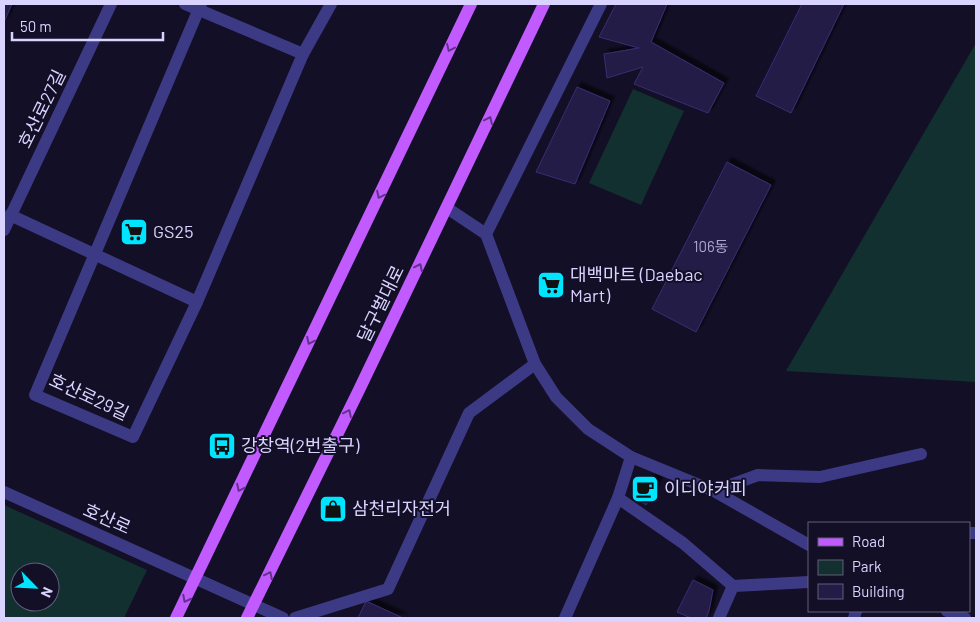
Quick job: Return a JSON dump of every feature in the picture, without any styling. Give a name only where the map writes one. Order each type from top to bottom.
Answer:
[{"type":"main road","points":[[176,618],[471,4]]},
{"type":"main road","name":"달구벌대로","points":[[247,618],[447,208],[544,4]]},
{"type":"street","name":"호산로27길","points":[[4,230],[111,4]]},
{"type":"street","points":[[185,4],[199,7],[303,54]]},
{"type":"street","name":"호산로29길","points":[[199,7],[36,395],[133,437],[197,302],[303,54],[331,4]]},
{"type":"street","points":[[486,234],[600,4]]},
{"type":"street","points":[[447,208],[486,234],[535,364],[556,396],[588,429],[631,457],[714,491],[808,544]]},
{"type":"street","points":[[10,215],[197,302]]},
{"type":"street","points":[[295,618],[388,589],[468,413],[535,364]]},
{"type":"street","points":[[714,491],[758,474],[820,477],[921,454]]},
{"type":"street","points":[[565,618],[618,498],[631,457]]},
{"type":"street","name":"호산로","points":[[4,492],[283,618]]},
{"type":"street","points":[[618,498],[683,543],[733,586],[808,582]]},
{"type":"street","points":[[719,618],[733,586]]},
{"type":"street","points":[[950,612],[965,618]]},
{"type":"green space","points":[[976,43],[976,382],[786,371]]},
{"type":"green space","points":[[633,89],[684,111],[641,205],[589,183]]},
{"type":"green space","points":[[4,505],[147,570],[124,618],[4,618]]},
{"type":"building","points":[[4,4],[12,4],[4,22]]},
{"type":"building","points":[[616,4],[667,4],[651,42],[724,83],[708,113],[634,84],[643,67],[607,78],[604,54],[639,48],[599,37]]},
{"type":"building","points":[[802,4],[844,4],[791,113],[756,96]]},
{"type":"building","points":[[577,87],[610,101],[575,184],[536,172]]},
{"type":"building","points":[[727,162],[771,185],[696,332],[652,309]]},
{"type":"building","points":[[653,479],[658,482],[646,505],[635,497],[640,484]]},
{"type":"building","points":[[693,580],[713,590],[706,618],[691,618],[677,612]]},
{"type":"building","points":[[366,601],[403,618],[358,618]]},
{"type":"place","name":"GS25","points":[[134,232]]},
{"type":"place","name":"대백마트 (Daebac Mart)","points":[[551,285]]},
{"type":"place","name":"강창역(2번출구)","points":[[222,446]]},
{"type":"place","name":"이디야커피","points":[[645,489]]},
{"type":"place","name":"삼천리자전거","points":[[333,509]]}]
